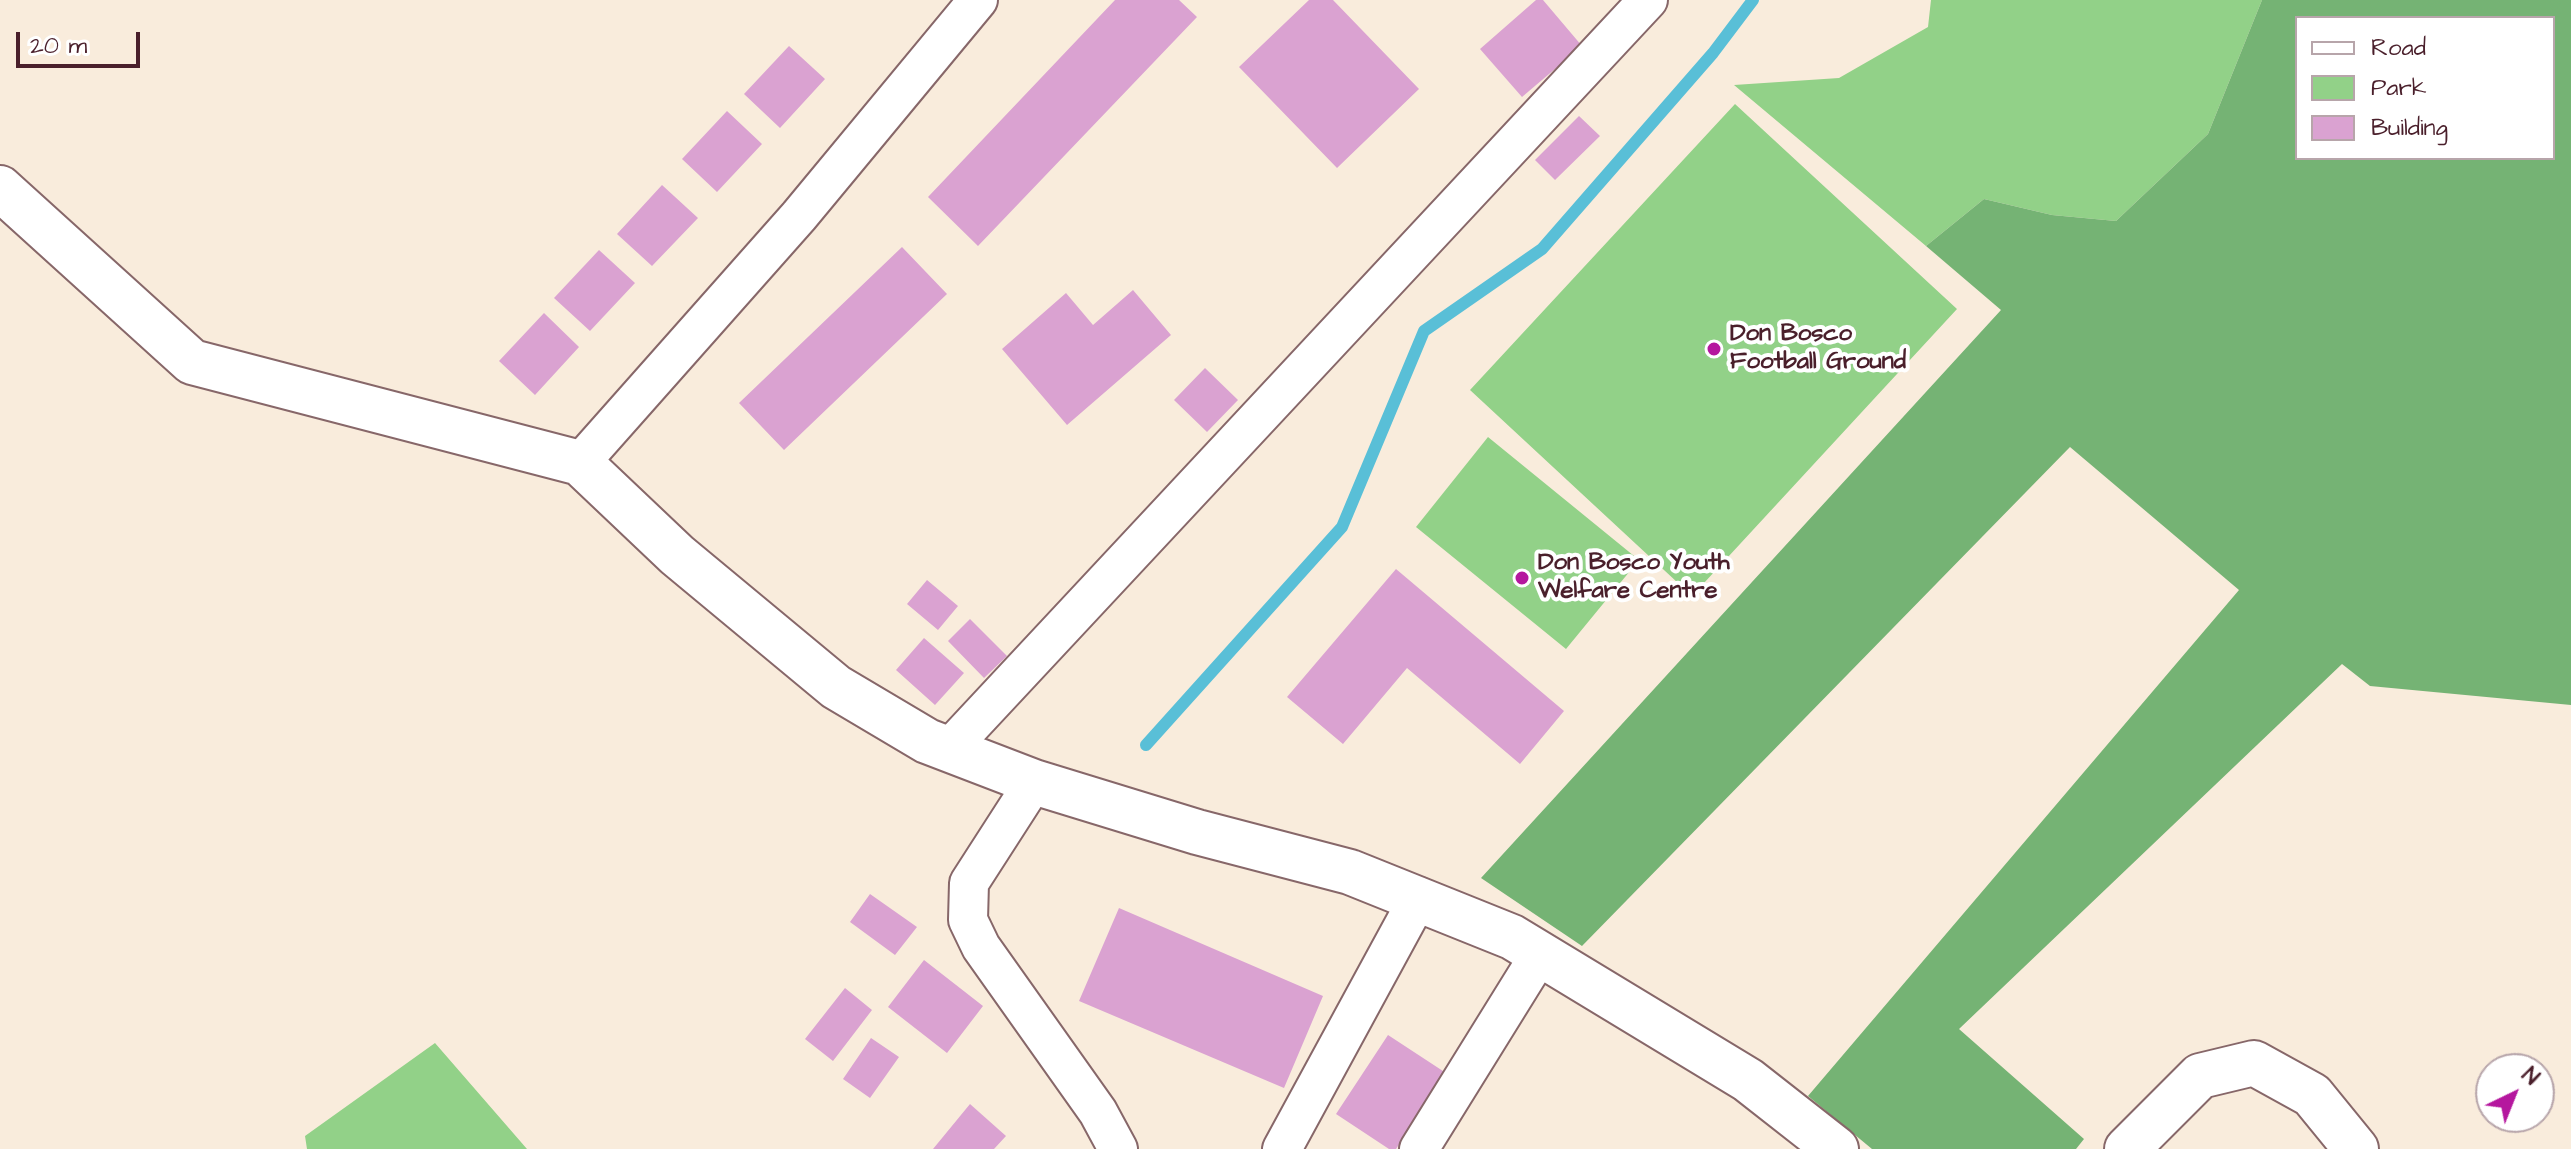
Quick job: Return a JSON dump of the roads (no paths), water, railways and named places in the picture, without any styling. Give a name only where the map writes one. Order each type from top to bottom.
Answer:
[{"type":"street","points":[[580,463],[799,216],[978,0]]},
{"type":"street","points":[[949,749],[1648,0]]},
{"type":"street","points":[[0,188],[192,362],[580,463],[677,555],[836,687],[927,741],[1034,782],[1197,832],[1350,872],[1419,897],[1512,937],[1748,1080],[1836,1149]]},
{"type":"street","points":[[1034,782],[969,883],[968,920],[981,947],[1098,1112],[1118,1149]]},
{"type":"street","points":[[1282,1149],[1419,897]]},
{"type":"street","points":[[1419,1149],[1540,954]]},
{"type":"street","points":[[2127,1149],[2200,1076],[2254,1063],[2312,1095],[2356,1149]]},
{"type":"waterway","points":[[1146,745],[1342,527],[1424,331],[1542,249],[1713,53],[1753,0]]},
{"type":"place","name":"Don Bosco Football Ground","points":[[1714,349]]},
{"type":"place","name":"Don Bosco Youth Welfare Centre","points":[[1522,578]]}]
